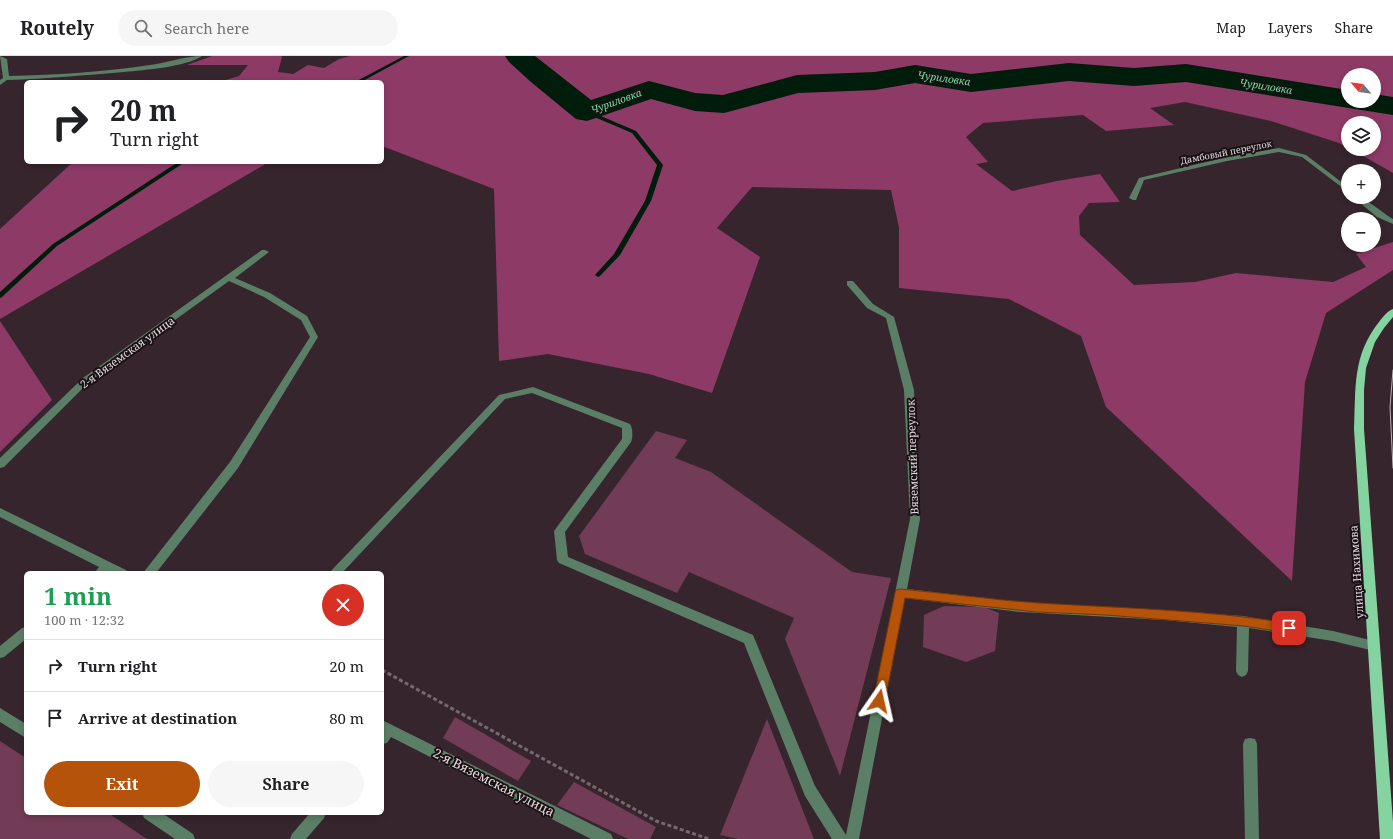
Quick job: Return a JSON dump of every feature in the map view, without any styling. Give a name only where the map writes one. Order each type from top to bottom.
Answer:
[{"type":"main road","name":"улица Нахимова","points":[[1386,839],[1359,429],[1360,376],[1370,341],[1393,312]]},
{"type":"street","points":[[0,83],[6,78],[63,77],[155,67],[188,60],[199,56]]},
{"type":"street","points":[[0,57],[4,59],[6,78]]},
{"type":"street","name":"Дамбовый переулок","points":[[1132,198],[1141,179],[1227,159],[1279,150],[1304,156],[1341,185]]},
{"type":"street","points":[[1366,204],[1380,215],[1393,222]]},
{"type":"street","name":"2-я Вяземская улица","points":[[0,464],[86,380],[266,252]]},
{"type":"street","points":[[151,571],[234,465],[314,336],[304,318],[267,295],[228,278]]},
{"type":"street","name":"Вяземский переулок","points":[[850,283],[870,306],[890,317],[909,390],[915,520],[852,839]]},
{"type":"street","points":[[337,571],[502,397],[532,390],[627,426],[628,440],[559,531],[563,560],[749,639],[810,791],[840,839]]},
{"type":"street","points":[[0,512],[104,569]]},
{"type":"street","points":[[900,593],[1037,608],[1106,611],[1244,621],[1335,635],[1374,646]]},
{"type":"street","points":[[1242,671],[1244,621]]},
{"type":"street","points":[[0,653],[24,634]]},
{"type":"street","points":[[0,714],[24,731]]},
{"type":"street","name":"2-я Вяземская улица","points":[[384,731],[606,839]]},
{"type":"street","points":[[1250,744],[1252,839]]},
{"type":"street","points":[[152,815],[188,839]]},
{"type":"street","points":[[297,839],[317,815]]},
{"type":"path","points":[[384,671],[656,821],[709,839]]},
{"type":"shaded area","points":[[212,56],[281,56],[278,72],[293,74],[308,65],[324,68],[339,59],[350,56],[1393,56],[1393,173],[1381,166],[1381,164],[1377,164],[1363,156],[1381,156],[1381,116],[1341,116],[1341,144],[1271,121],[1185,102],[1150,108],[1174,125],[1106,131],[1083,115],[983,123],[966,137],[988,162],[976,164],[1012,191],[1057,181],[1100,174],[1120,202],[1089,203],[1079,216],[1080,235],[1134,285],[1195,282],[1236,273],[1333,282],[1366,267],[1356,254],[1362,252],[1381,252],[1381,246],[1393,242],[1393,270],[1326,313],[1305,382],[1292,581],[1106,407],[1081,336],[1009,299],[899,288],[899,228],[891,190],[752,187],[717,228],[760,257],[712,393],[649,374],[548,354],[499,361],[494,189],[384,147],[384,80],[226,80],[239,76],[248,65],[187,65]]},
{"type":"shaded area","points":[[71,164],[266,164],[0,319],[0,229]]},
{"type":"shaded area","points":[[0,321],[52,400],[0,452]]},
{"type":"shaded area","points":[[656,431],[687,440],[675,458],[711,472],[852,572],[891,578],[840,776],[785,639],[794,618],[689,572],[677,593],[585,554],[579,536]]},
{"type":"shaded area","points":[[944,606],[984,607],[999,613],[995,651],[966,662],[923,647],[924,615]]},
{"type":"shaded area","points":[[455,717],[531,761],[518,781],[443,738]]},
{"type":"shaded area","points":[[767,719],[814,839],[738,839],[720,835]]},
{"type":"shaded area","points":[[0,741],[24,757],[24,815],[111,815],[147,839],[0,839]]},
{"type":"shaded area","points":[[574,782],[656,827],[650,839],[628,839],[557,805]]},
{"type":"waterway","points":[[361,80],[407,56]]},
{"type":"waterway","name":"Чуриловка","points":[[519,56],[541,76],[587,112],[649,90],[695,102],[724,104],[797,84],[875,81],[915,74],[971,83],[1069,72],[1134,77],[1186,73],[1341,98]]},
{"type":"waterway","name":"Чуриловка","points":[[1381,104],[1393,106]]},
{"type":"waterway","points":[[587,112],[634,132],[660,165],[648,201],[617,255],[598,275]]},
{"type":"waterway","points":[[0,296],[55,245],[179,164]]},
{"type":"tram line","points":[[1393,370],[1390,407],[1393,468]]},
{"type":"route","points":[[879,701],[900,593],[1037,608],[1106,611],[1244,621],[1289,628]]}]
